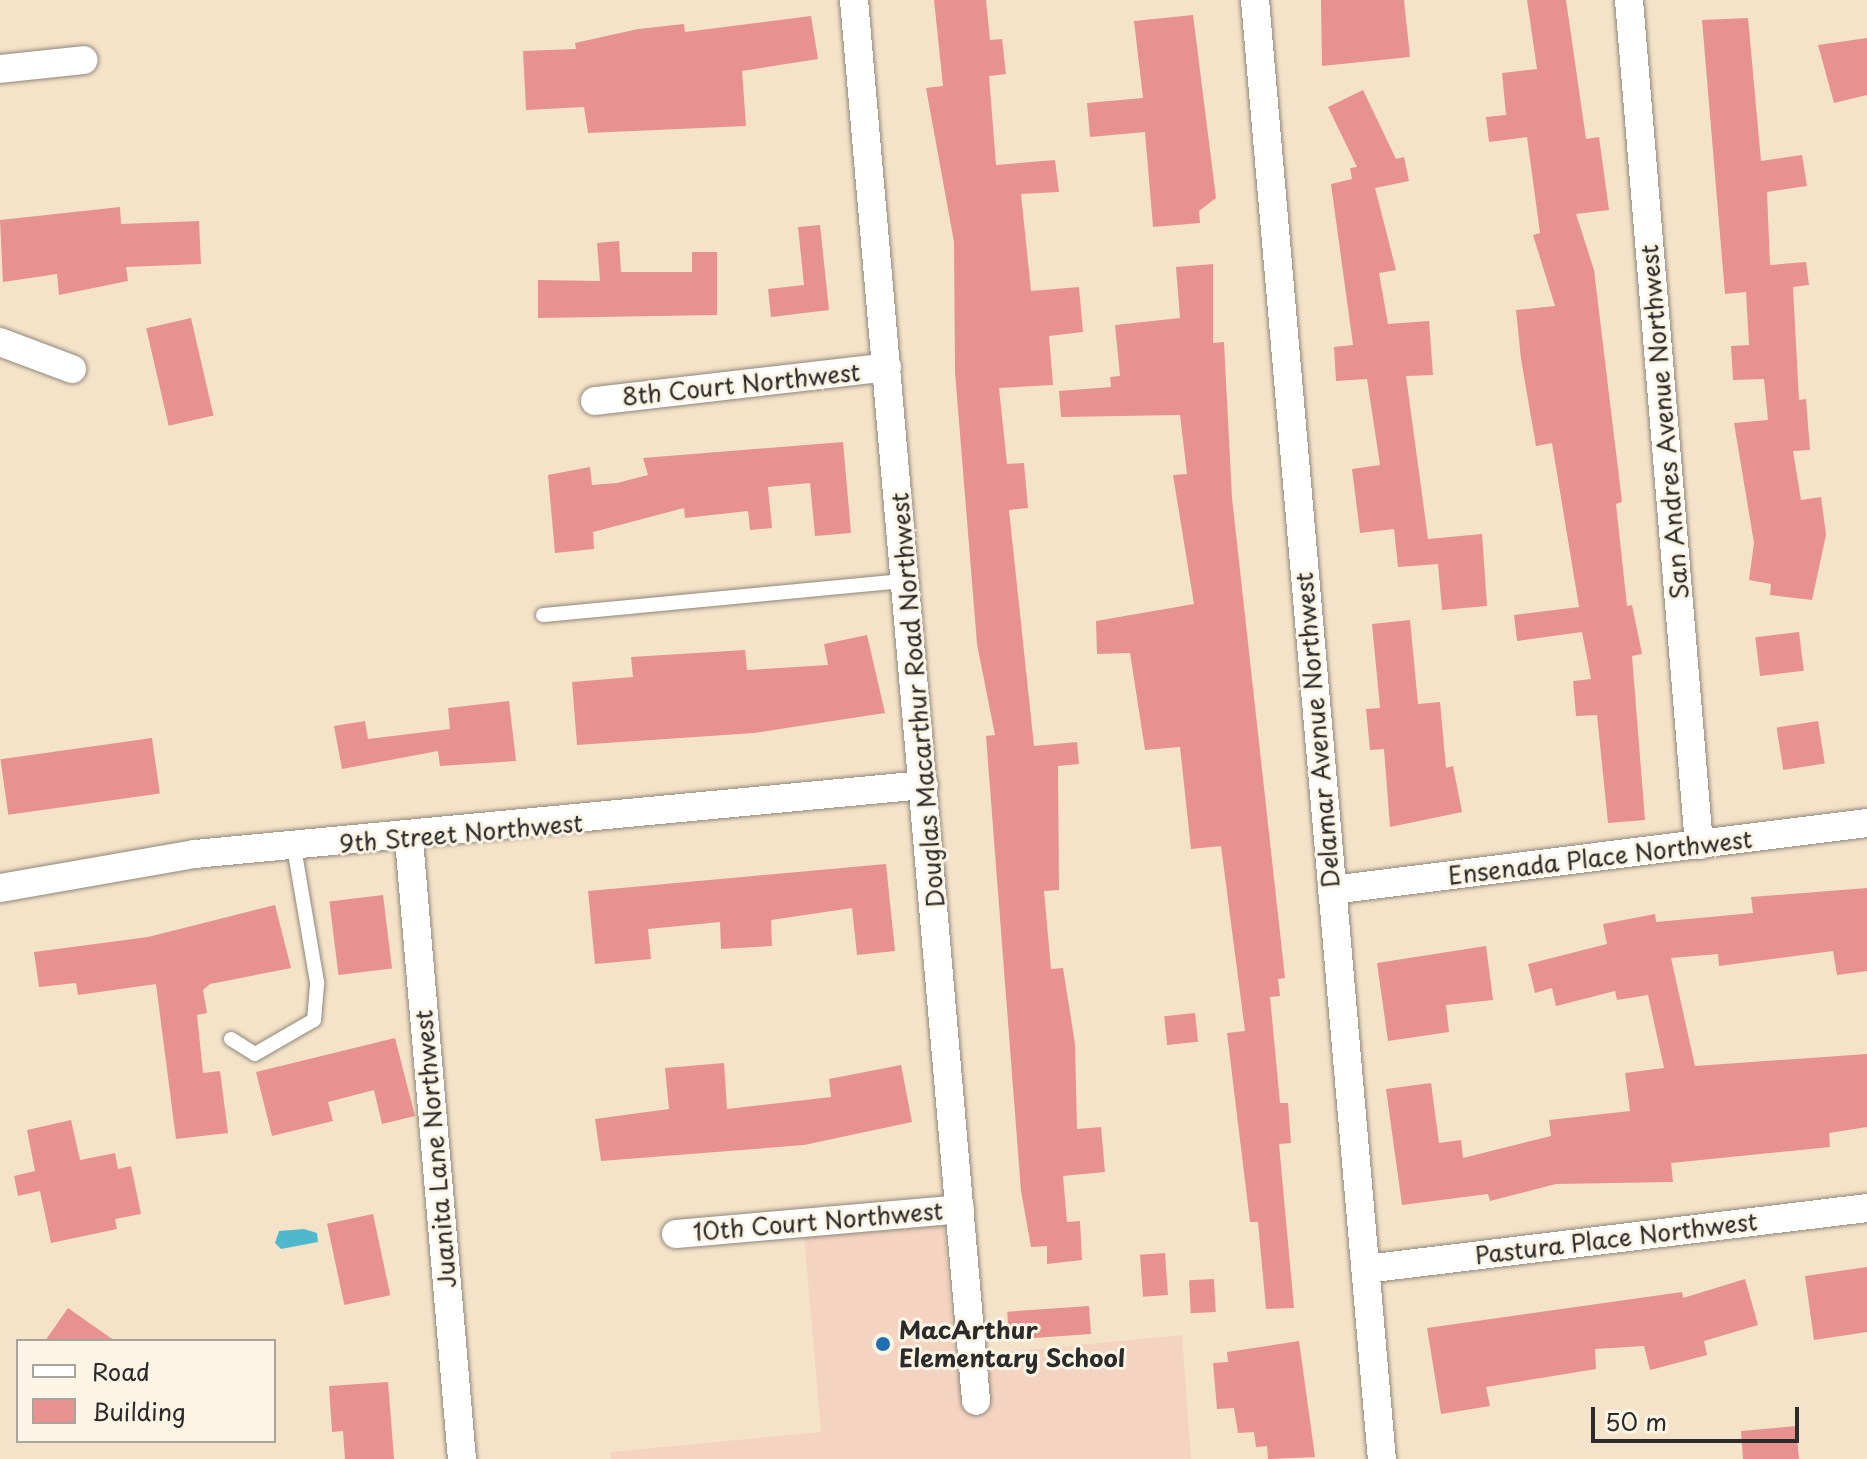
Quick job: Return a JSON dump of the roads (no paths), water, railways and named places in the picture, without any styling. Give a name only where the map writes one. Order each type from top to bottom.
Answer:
[{"type":"street","name":"Douglas Macarthur Road Northwest","points":[[854,0],[976,1401]]},
{"type":"street","name":"Delamar Avenue Northwest","points":[[1255,0],[1382,1459]]},
{"type":"street","name":"San Andres Avenue Northwest","points":[[1629,0],[1699,845]]},
{"type":"street","points":[[0,69],[84,60]]},
{"type":"street","points":[[0,342],[72,369]]},
{"type":"street","name":"8th Court Northwest","points":[[595,401],[887,367]]},
{"type":"street","name":"9th Street Northwest","points":[[0,888],[195,854],[409,840],[924,785]]},
{"type":"street","name":"Ensenada Place Northwest","points":[[1332,890],[1867,823]]},
{"type":"street","name":"Juanita Lane Northwest","points":[[409,840],[462,1459]]},
{"type":"street","name":"Pastura Place Northwest","points":[[1366,1269],[1867,1208]]},
{"type":"street","name":"10th Court Northwest","points":[[676,1234],[960,1209]]},
{"type":"lane","points":[[543,615],[906,581]]},
{"type":"lane","points":[[231,1039],[255,1054],[314,1020],[317,982],[294,848]]},
{"type":"water","points":[[304,1229],[317,1233],[318,1242],[281,1249],[275,1243],[279,1231]]},
{"type":"place","name":"MacArthur Elementary School","points":[[883,1344]]}]
